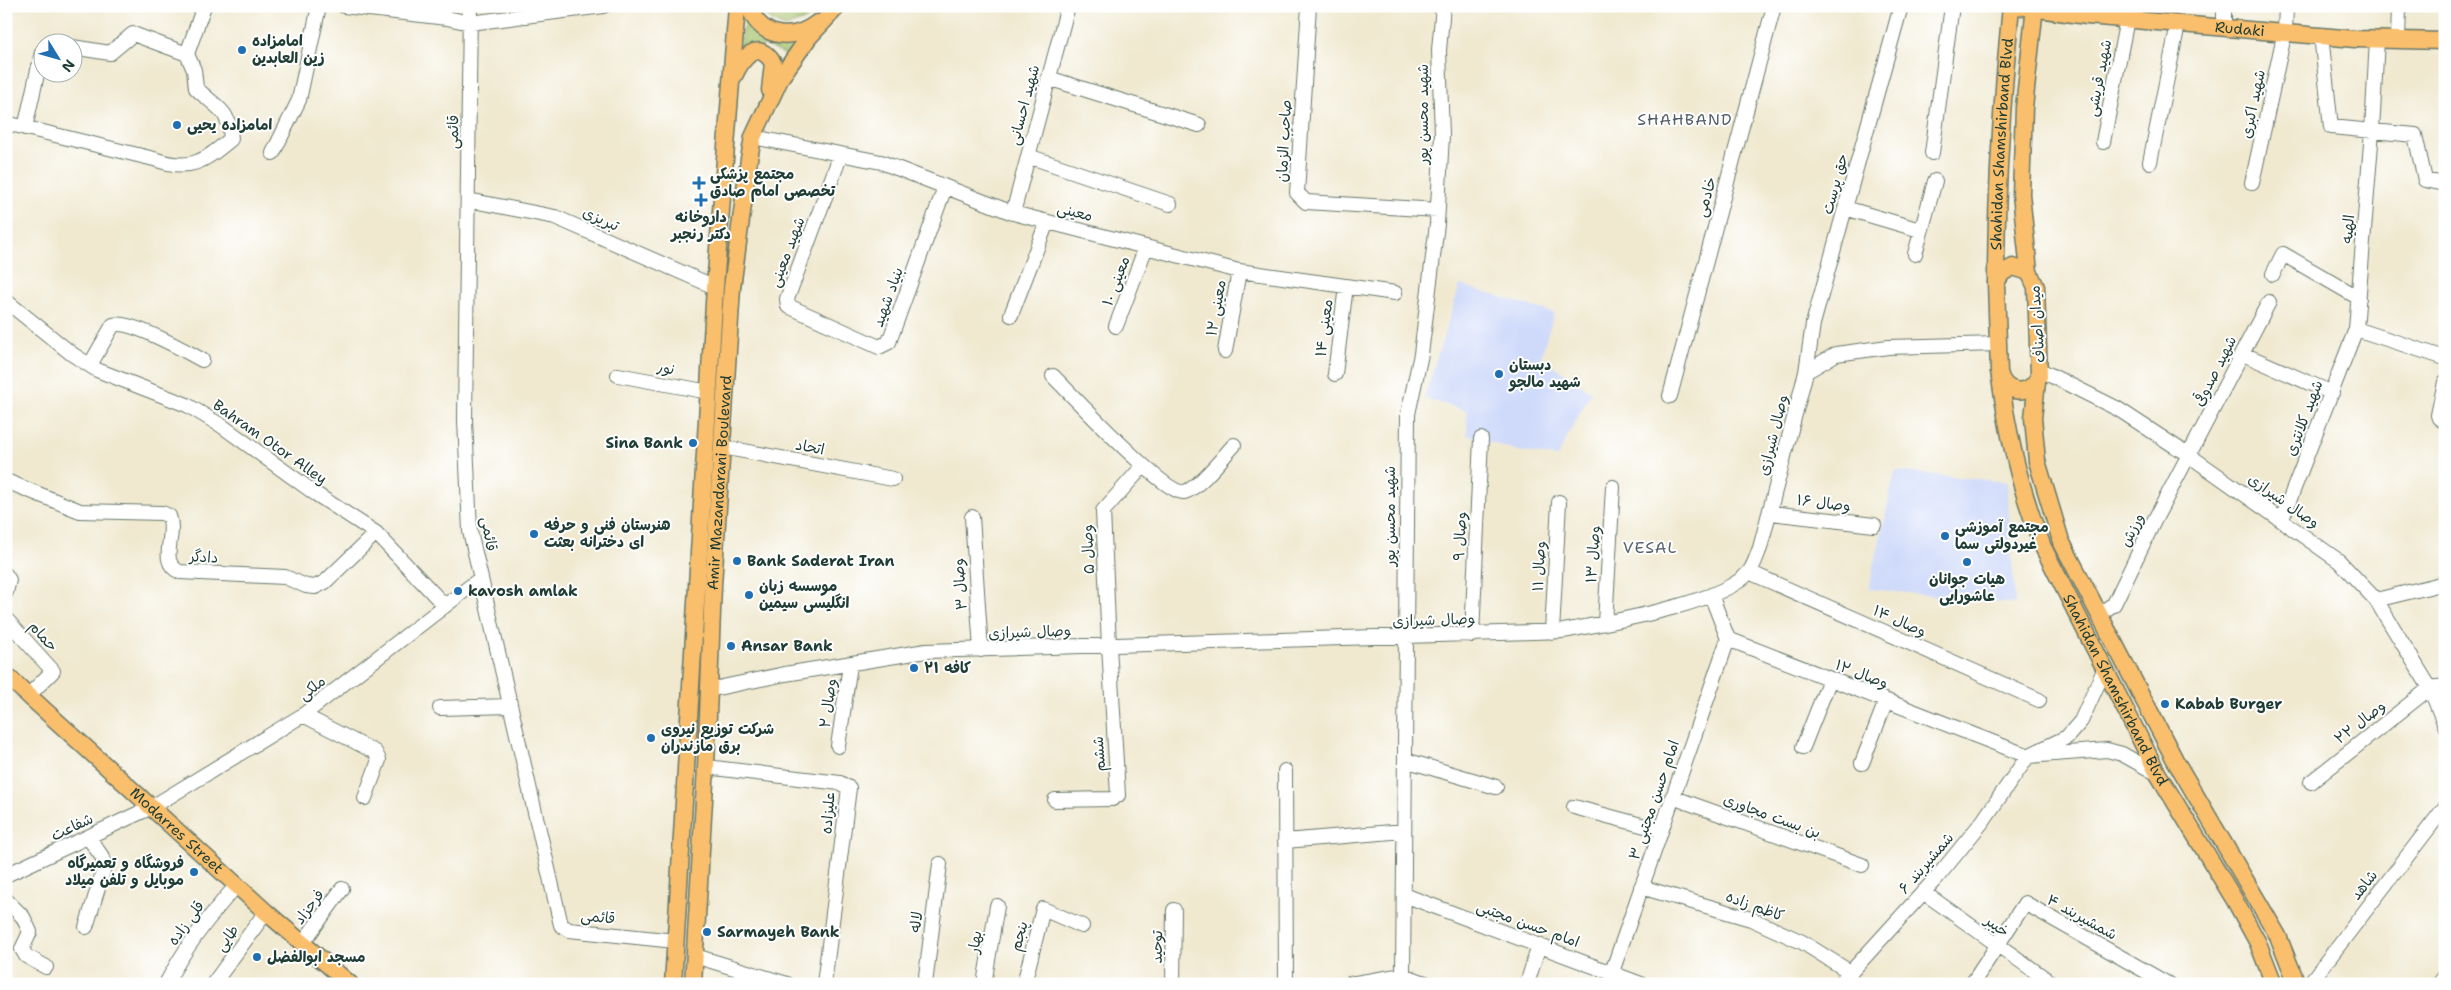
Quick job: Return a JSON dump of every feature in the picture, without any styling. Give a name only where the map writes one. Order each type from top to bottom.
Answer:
[{"type":"main road","name":"Amir Mazandarani Boulevard","points":[[673,984],[715,286],[737,6]]},
{"type":"main road","points":[[749,6],[759,24],[769,31],[786,37],[809,29],[837,7]]},
{"type":"main road","name":"Shahidan Shamshirband Blvd","points":[[1996,283],[1996,194],[2001,107],[2011,6]]},
{"type":"main road","name":"Rudaki","points":[[2017,6],[2088,11],[2127,19],[2224,28],[2377,39],[2445,41]]},
{"type":"main road","name":"Amir Mazandarani Boulevard","points":[[693,984],[732,288],[753,137],[781,77],[810,37],[837,7]]},
{"type":"main road","name":"Shahidan Shamshirband Blvd","points":[[2029,272],[2021,194],[2024,108],[2035,7]]},
{"type":"main road","points":[[731,84],[739,65],[747,54],[755,51],[769,58],[773,63],[773,75],[765,109]]},
{"type":"main road","name":"میدان اصناف","points":[[1996,283],[1998,277],[2007,269],[2019,268],[2029,272],[2036,287],[2038,376],[2027,390],[2014,390],[2004,384],[2000,378]]},
{"type":"main road","points":[[1996,283],[2000,378]]},
{"type":"main road","name":"Shahidan Shamshirband Blvd","points":[[2038,376],[2033,418],[2037,461],[2062,541],[2175,760],[2278,936],[2297,984]]},
{"type":"main road","name":"Shahidan Shamshirband Blvd","points":[[2000,378],[2006,419],[2028,510],[2062,588],[2158,774],[2234,899],[2258,944],[2274,984]]},
{"type":"main road","name":"Modarres Street","points":[[6,674],[266,912],[350,984]]},
{"type":"street","points":[[6,123],[154,159],[170,165],[186,167],[213,153],[231,139],[230,123],[224,112],[196,88],[194,70],[187,54],[204,6]]},
{"type":"street","points":[[273,153],[299,100],[319,6]]},
{"type":"street","points":[[344,6],[429,15],[470,23],[603,6]]},
{"type":"street","name":"قائمی","points":[[470,6],[466,429],[470,531],[561,925],[569,930],[676,942]]},
{"type":"street","name":"شهید احسانی","points":[[1013,213],[1068,6]]},
{"type":"street","name":"صاحب الزمان","points":[[1309,6],[1298,193],[1306,202],[1438,210]]},
{"type":"street","name":"شهید محسن پور","points":[[1402,980],[1408,414],[1421,354],[1428,309],[1438,210],[1442,135],[1439,50],[1443,6]]},
{"type":"street","name":"خادمی","points":[[1670,396],[1774,6]]},
{"type":"street","name":"حق پرست","points":[[1806,372],[1813,324],[1900,6]]},
{"type":"street","points":[[1932,153],[1952,6]]},
{"type":"street","points":[[2224,6],[2224,28]]},
{"type":"street","name":"شهید اکبری","points":[[2252,183],[2285,31],[2286,6]]},
{"type":"street","points":[[2398,40],[2399,6]]},
{"type":"street","name":"شهید قریشی","points":[[2103,142],[2127,19]]},
{"type":"street","points":[[2150,162],[2178,24]]},
{"type":"street","points":[[82,48],[110,52],[133,34],[187,54]]},
{"type":"street","points":[[2321,35],[2331,127],[2415,135],[2425,180],[2445,184]]},
{"type":"street","name":"الهیه","points":[[2356,329],[2372,131],[2377,39]]},
{"type":"street","points":[[1048,78],[1199,125]]},
{"type":"street","points":[[25,128],[35,82]]},
{"type":"street","name":"معینی","points":[[753,137],[881,162],[1013,213],[1239,272],[1395,293]]},
{"type":"street","name":"شهید معینی","points":[[788,306],[787,299],[841,154]]},
{"type":"street","points":[[1028,156],[1170,204]]},
{"type":"street","points":[[1915,254],[1920,230],[1935,181]]},
{"type":"street","name":"بنیاد شهید","points":[[788,306],[879,347],[885,346],[889,342],[945,187]]},
{"type":"street","name":"تبریزی","points":[[468,200],[555,217],[715,286]]},
{"type":"street","points":[[1845,208],[1920,230]]},
{"type":"street","points":[[1011,315],[1047,222]]},
{"type":"street","name":"معینی ۱۰","points":[[1116,326],[1146,248]]},
{"type":"street","points":[[2273,274],[2283,254],[2359,298]]},
{"type":"street","name":"معینی ۱۲","points":[[1225,351],[1239,272]]},
{"type":"street","name":"معینی ۱۴","points":[[1335,374],[1346,286]]},
{"type":"street","name":"Bahram Otor Alley","points":[[6,301],[72,354],[90,365],[187,406],[215,422],[316,494],[376,533],[445,606]]},
{"type":"street","name":"شهید صدوقی","points":[[2190,456],[2269,302]]},
{"type":"street","points":[[90,365],[113,324],[121,323],[163,339],[202,360]]},
{"type":"street","points":[[2356,329],[2445,358]]},
{"type":"street","name":"شهید کلانتری","points":[[2282,519],[2356,329]]},
{"type":"street","points":[[1806,372],[1836,354],[1888,347],[1998,344]]},
{"type":"street","points":[[2243,354],[2332,393]]},
{"type":"street","name":"وصال شیرازی","points":[[708,690],[785,674],[926,652],[1552,632],[1647,614],[1725,590],[1749,572],[1760,548],[1771,513],[1806,372]]},
{"type":"street","name":"نور","points":[[618,375],[709,392]]},
{"type":"street","points":[[1053,376],[1143,466],[1174,491],[1185,492],[1195,486],[1234,445]]},
{"type":"street","name":"وصال شیرازی","points":[[2038,376],[2118,409],[2190,456],[2340,561],[2376,600],[2430,688],[2445,725]]},
{"type":"street","points":[[2445,382],[2438,415],[2445,422]]},
{"type":"street","name":"وصال ۹","points":[[1472,635],[1481,439]]},
{"type":"street","name":"اتحاد","points":[[722,447],[892,479]]},
{"type":"street","name":"ورزش","points":[[2099,614],[2114,604],[2153,523],[2190,456]]},
{"type":"street","name":"وصال ۵","points":[[1109,646],[1103,511],[1143,466]]},
{"type":"street","name":"دادگر","points":[[6,481],[80,511],[162,512],[169,516],[172,524],[168,562],[173,569],[180,572],[285,577],[306,586],[315,587],[325,582],[376,533]]},
{"type":"street","name":"وصال ۱۳","points":[[1605,623],[1613,487]]},
{"type":"street","name":"وصال ۱۱","points":[[1552,632],[1559,502]]},
{"type":"street","name":"وصال ۱۶","points":[[1771,513],[1874,525]]},
{"type":"street","name":"وصال ۳","points":[[972,517],[980,650]]},
{"type":"street","name":"وصال ۱۴","points":[[1749,572],[2039,700]]},
{"type":"street","points":[[6,575],[9,580],[6,592]]},
{"type":"street","name":"ملکی","points":[[152,807],[303,716],[481,578]]},
{"type":"street","points":[[2376,600],[2445,583]]},
{"type":"street","points":[[1710,595],[1728,639]]},
{"type":"street","name":"حمام","points":[[6,619],[53,671],[29,695]]},
{"type":"street","name":"وصال ۱۲","points":[[1728,639],[2028,756]]},
{"type":"street","name":"امام حسن مجتبی ۳","points":[[1612,972],[1728,639]]},
{"type":"street","name":"ششم","points":[[1055,800],[1112,799],[1118,795],[1109,646]]},
{"type":"street","name":"وصال ۲","points":[[838,746],[850,665]]},
{"type":"street","name":"شمشیربند ۶","points":[[1840,984],[1924,892],[1983,821],[2028,756],[2067,737],[2081,721],[2104,668]]},
{"type":"street","points":[[1803,747],[1830,679]]},
{"type":"street","points":[[2430,688],[2445,686]]},
{"type":"street","name":"وصال ۲۲","points":[[2311,782],[2430,688]]},
{"type":"street","points":[[1862,763],[1886,701]]},
{"type":"street","points":[[440,708],[510,706]]},
{"type":"street","points":[[303,716],[375,752],[379,760],[365,798]]},
{"type":"street","points":[[2028,756],[2107,750],[2122,754],[2158,774]]},
{"type":"street","points":[[1405,760],[1496,788]]},
{"type":"street","name":"علیزاده","points":[[706,767],[840,783],[849,788],[824,984]]},
{"type":"street","points":[[1284,771],[1286,984]]},
{"type":"street","name":"بن بست مجاوری","points":[[1672,797],[1862,865]]},
{"type":"street","name":"شفاعت","points":[[6,875],[152,807]]},
{"type":"street","points":[[1574,807],[1660,830]]},
{"type":"street","name":"شاهد","points":[[2308,984],[2445,807]]},
{"type":"street","points":[[1285,840],[1404,830]]},
{"type":"street","points":[[86,927],[103,865],[103,858],[88,837]]},
{"type":"street","name":"لاله","points":[[925,984],[940,864]]},
{"type":"street","name":"قلی زاده","points":[[166,984],[176,963],[198,931],[237,885]]},
{"type":"street","name":"کاظم زاده","points":[[1641,887],[1751,920],[1802,942],[1850,972]]},
{"type":"street","name":"فرحزاد","points":[[302,944],[342,890]]},
{"type":"street","name":"خیبر","points":[[1924,892],[1997,946],[2053,984]]},
{"type":"street","name":"امام حسن مجتبی","points":[[1404,895],[1641,984]]},
{"type":"street","points":[[6,900],[23,917],[30,932],[22,948],[26,956],[46,967]]},
{"type":"street","name":"شمشیربند ۴","points":[[1997,946],[2025,903],[2168,984]]},
{"type":"street","name":"بهار","points":[[984,984],[997,906]]},
{"type":"street","name":"پنجم","points":[[1024,984],[1043,909],[1082,926]]},
{"type":"street","name":"توحید","points":[[1172,984],[1174,910]]},
{"type":"street","name":"طایی","points":[[214,984],[266,912]]},
{"type":"street","points":[[1528,984],[1540,945]]},
{"type":"street","points":[[1972,984],[1997,946]]},
{"type":"street","points":[[695,956],[788,984]]},
{"type":"street","points":[[2439,984],[2445,976]]},
{"type":"street","points":[[1350,984],[1402,980],[1428,984]]},
{"type":"shaded area","name":"دبستان شهید مالجو","points":[[1460,285],[1554,313],[1541,357],[1591,392],[1557,457],[1518,451],[1467,435],[1467,411],[1424,398]]},
{"type":"shaded area","name":"مجتمع آموزشی غیردولتی سما","points":[[1895,471],[2007,482],[2015,604],[1869,589]]},
{"type":"green space","points":[[761,6],[824,6],[810,18],[785,27],[771,21]]},
{"type":"green space","points":[[746,14],[799,39],[786,55],[765,45],[737,59]]},
{"type":"place","name":"امامزاده زین العابدین","points":[[242,50]]},
{"type":"place","name":"امامزاده یحیی","points":[[177,125]]},
{"type":"place","name":"مجتمع پزشکی تخصصی امام صادق","points":[[699,183]]},
{"type":"place","name":"داروخانه دکتر رنجبر","points":[[701,200]]},
{"type":"place","name":"دبستان شهید مالجو","points":[[1499,374]]},
{"type":"place","name":"Sina Bank","points":[[693,443]]},
{"type":"place","name":"هنرستان فنی و حرفه ای دخترانه بعثت","points":[[534,534]]},
{"type":"place","name":"مجتمع آموزشی غیردولتی سما","points":[[1945,536]]},
{"type":"place","name":"Bank Saderat Iran","points":[[737,561]]},
{"type":"place","name":"هیات جوانان عاشورایی","points":[[1967,562]]},
{"type":"place","name":"kavosh amlak","points":[[458,591]]},
{"type":"place","name":"موسسه زبان انگلیسی سیمین","points":[[749,595]]},
{"type":"place","name":"Ansar Bank","points":[[731,646]]},
{"type":"place","name":"کافه ۲۱","points":[[914,668]]},
{"type":"place","name":"Kabab Burger","points":[[2165,704]]},
{"type":"place","name":"شرکت توزیع نیروی برق مازندران","points":[[651,738]]},
{"type":"place","name":"فروشگاه و تعمیرگاه موبایل و تلفن میلاد","points":[[194,872]]},
{"type":"place","name":"Sarmayeh Bank","points":[[707,932]]},
{"type":"place","name":"مسجد ابوالفضل","points":[[257,957]]},
{"type":"district","name":"SHAHBAND","points":[[1685,119]]},
{"type":"district","name":"VESAL","points":[[1650,547]]}]
